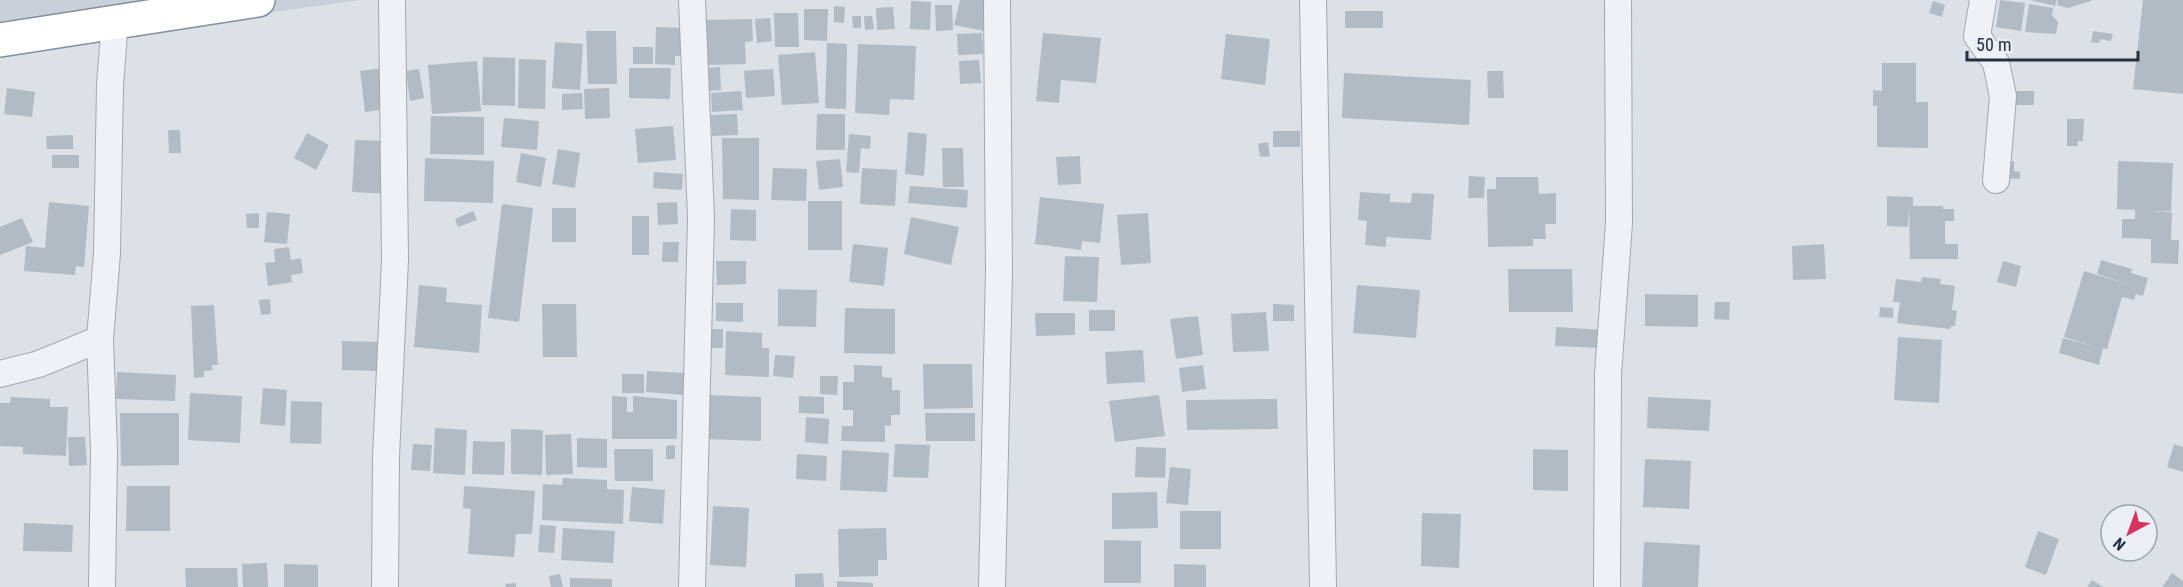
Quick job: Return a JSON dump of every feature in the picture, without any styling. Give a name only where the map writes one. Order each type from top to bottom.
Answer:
[{"type":"highway","points":[[0,40],[258,0]]},
{"type":"street","points":[[385,587],[386,457],[395,260],[392,0]]},
{"type":"street","points":[[692,0],[701,217],[692,587]]},
{"type":"street","points":[[992,587],[999,271],[997,0]]},
{"type":"street","points":[[1313,0],[1323,587]]},
{"type":"street","points":[[1607,587],[1608,374],[1619,223],[1618,0]]},
{"type":"street","points":[[1983,0],[1977,36],[1996,63],[2003,96],[1996,180]]},
{"type":"street","points":[[102,587],[104,451],[100,339],[107,253],[110,85],[115,21]]},
{"type":"street","points":[[0,375],[39,364],[100,339]]},
{"type":"shaded area","points":[[0,0],[360,0],[0,50]]},
{"type":"building","points":[[960,0],[991,0],[984,31],[954,25]]},
{"type":"building","points":[[2000,0],[2025,3],[2021,31],[1996,27]]},
{"type":"building","points":[[2030,0],[2057,0],[2055,6]]},
{"type":"building","points":[[2058,0],[2091,1],[2068,8],[2057,5]]},
{"type":"building","points":[[2143,0],[2183,0],[2183,94],[2133,89]]},
{"type":"building","points":[[911,1],[931,2],[930,30],[910,29]]},
{"type":"building","points":[[1933,1],[1945,5],[1942,17],[1929,13]]},
{"type":"building","points":[[2029,4],[2053,8],[2052,15],[2058,22],[2056,34],[2025,32]]},
{"type":"building","points":[[935,5],[952,5],[953,30],[936,31]]},
{"type":"building","points":[[834,6],[845,7],[844,23],[834,22]]},
{"type":"building","points":[[893,7],[895,29],[877,30],[876,8]]},
{"type":"building","points":[[804,9],[828,9],[827,41],[804,40]]},
{"type":"building","points":[[1345,11],[1383,11],[1383,28],[1345,28]]},
{"type":"building","points":[[774,13],[798,13],[799,47],[775,47]]},
{"type":"building","points":[[852,16],[861,16],[861,28],[853,28]]},
{"type":"building","points":[[864,16],[872,16],[874,29],[865,30]]},
{"type":"building","points":[[770,18],[772,41],[757,43],[755,19]]},
{"type":"building","points":[[752,19],[753,41],[745,42],[746,64],[707,65],[705,20]]},
{"type":"building","points":[[656,27],[684,28],[684,56],[675,56],[675,65],[655,64]]},
{"type":"building","points":[[586,31],[616,31],[617,84],[588,84]]},
{"type":"building","points":[[2093,31],[2113,34],[2111,41],[2100,39],[2099,43],[2091,42]]},
{"type":"building","points":[[982,33],[983,54],[958,55],[957,34]]},
{"type":"building","points":[[1043,33],[1101,38],[1096,83],[1061,80],[1059,103],[1036,101]]},
{"type":"building","points":[[1226,34],[1270,39],[1265,85],[1221,79]]},
{"type":"building","points":[[555,42],[583,44],[580,90],[552,88]]},
{"type":"building","points":[[827,43],[847,44],[846,109],[825,108]]},
{"type":"building","points":[[858,44],[916,46],[914,100],[890,99],[889,115],[855,113]]},
{"type":"building","points":[[633,47],[653,47],[653,64],[633,64]]},
{"type":"building","points":[[815,52],[819,103],[782,105],[778,55]]},
{"type":"building","points":[[483,57],[515,58],[515,106],[482,105]]},
{"type":"building","points":[[519,59],[546,60],[545,109],[518,108]]},
{"type":"building","points":[[979,60],[981,83],[960,84],[959,61]]},
{"type":"building","points":[[477,61],[481,111],[432,114],[428,65]]},
{"type":"building","points":[[1882,63],[1916,63],[1916,102],[1928,102],[1928,148],[1877,147],[1877,106],[1873,106],[1873,90],[1882,91]]},
{"type":"building","points":[[720,67],[721,90],[708,91],[706,68]]},
{"type":"building","points":[[384,68],[389,109],[365,112],[360,71]]},
{"type":"building","points":[[629,68],[671,68],[670,99],[629,98]]},
{"type":"building","points":[[419,69],[424,98],[410,101],[406,71]]},
{"type":"building","points":[[773,69],[775,96],[746,98],[744,71]]},
{"type":"building","points":[[1487,71],[1503,71],[1504,98],[1488,98]]},
{"type":"building","points":[[1344,73],[1471,80],[1469,125],[1342,118]]},
{"type":"building","points":[[7,88],[35,92],[32,117],[4,114]]},
{"type":"building","points":[[609,88],[610,118],[585,119],[584,89]]},
{"type":"building","points":[[741,91],[743,110],[712,112],[711,93]]},
{"type":"building","points":[[2015,91],[2034,91],[2034,105],[2015,105]]},
{"type":"building","points":[[582,93],[583,109],[562,110],[562,94]]},
{"type":"building","points":[[737,114],[738,135],[712,136],[711,115]]},
{"type":"building","points":[[817,114],[845,114],[845,150],[816,150]]},
{"type":"building","points":[[431,116],[484,117],[484,155],[430,154]]},
{"type":"building","points":[[504,118],[539,121],[537,150],[501,147]]},
{"type":"building","points":[[2067,119],[2084,119],[2083,141],[2078,141],[2078,146],[2067,146]]},
{"type":"building","points":[[673,126],[676,160],[638,163],[635,129]]},
{"type":"building","points":[[168,130],[180,130],[181,153],[169,153]]},
{"type":"building","points":[[1273,131],[1300,131],[1300,147],[1273,147]]},
{"type":"building","points":[[908,132],[927,134],[924,176],[905,174]]},
{"type":"building","points":[[307,133],[329,145],[316,170],[294,158]]},
{"type":"building","points":[[849,134],[871,136],[870,149],[861,148],[859,173],[846,172]]},
{"type":"building","points":[[73,135],[73,149],[47,149],[46,136]]},
{"type":"building","points":[[722,138],[759,138],[759,200],[723,199]]},
{"type":"building","points":[[355,140],[391,141],[389,194],[352,192]]},
{"type":"building","points":[[1268,142],[1270,156],[1260,157],[1258,144]]},
{"type":"building","points":[[942,148],[963,148],[964,187],[943,187]]},
{"type":"building","points":[[558,149],[580,153],[575,188],[552,184]]},
{"type":"building","points":[[521,153],[546,158],[541,187],[516,182]]},
{"type":"building","points":[[52,155],[79,155],[79,168],[52,168]]},
{"type":"building","points":[[1080,156],[1081,184],[1058,185],[1056,157]]},
{"type":"building","points":[[425,158],[494,161],[493,203],[424,201]]},
{"type":"building","points":[[840,159],[843,187],[819,190],[816,161]]},
{"type":"building","points":[[2002,160],[2014,161],[2014,171],[2020,172],[2020,179],[2002,178]]},
{"type":"building","points":[[2118,161],[2173,163],[2171,211],[2148,211],[2172,212],[2171,240],[2179,240],[2178,264],[2151,263],[2151,239],[2122,238],[2122,219],[2135,219],[2135,210],[2117,209]]},
{"type":"building","points":[[773,168],[807,169],[806,201],[771,200]]},
{"type":"building","points":[[862,168],[897,170],[895,206],[860,204]]},
{"type":"building","points":[[654,172],[683,174],[682,190],[653,188]]},
{"type":"building","points":[[1469,176],[1485,177],[1484,198],[1468,198]]},
{"type":"building","points":[[1496,177],[1538,177],[1539,194],[1556,193],[1556,224],[1545,224],[1546,239],[1533,239],[1533,246],[1488,247],[1487,189],[1496,189]]},
{"type":"building","points":[[910,186],[968,190],[967,208],[908,203]]},
{"type":"building","points":[[1360,192],[1390,194],[1390,202],[1411,203],[1412,193],[1434,194],[1431,240],[1386,237],[1386,247],[1365,245],[1367,221],[1358,220]]},
{"type":"building","points":[[1887,196],[1913,197],[1913,206],[1943,206],[1943,209],[1954,209],[1954,221],[1945,221],[1945,244],[1958,244],[1958,259],[1910,259],[1909,205],[1908,227],[1887,226]]},
{"type":"building","points":[[1040,197],[1104,204],[1100,243],[1082,241],[1081,250],[1035,244]]},
{"type":"building","points":[[808,201],[842,201],[842,250],[808,250]]},
{"type":"building","points":[[49,202],[89,206],[84,267],[76,266],[75,275],[24,271],[26,246],[45,248]]},
{"type":"building","points":[[677,202],[678,224],[658,225],[657,203]]},
{"type":"building","points":[[502,204],[533,208],[519,322],[488,318]]},
{"type":"building","points":[[552,208],[576,208],[576,242],[552,242]]},
{"type":"building","points":[[731,209],[756,210],[756,241],[730,240]]},
{"type":"building","points":[[473,211],[477,220],[458,227],[455,219]]},
{"type":"building","points":[[267,212],[290,214],[287,244],[264,242]]},
{"type":"building","points":[[259,213],[259,228],[247,228],[246,214]]},
{"type":"building","points":[[1148,213],[1151,263],[1121,265],[1117,215]]},
{"type":"building","points":[[632,216],[649,216],[649,255],[632,255]]},
{"type":"building","points":[[911,217],[959,227],[951,265],[904,254]]},
{"type":"building","points":[[22,218],[33,242],[0,255],[0,227]]},
{"type":"building","points":[[663,242],[679,242],[678,262],[662,262]]},
{"type":"building","points":[[853,244],[888,248],[884,286],[849,282]]},
{"type":"building","points":[[1824,244],[1826,279],[1793,280],[1792,246]]},
{"type":"building","points":[[289,247],[291,260],[301,258],[303,273],[291,275],[292,282],[268,286],[265,263],[275,262],[274,249]]},
{"type":"building","points":[[1065,256],[1099,257],[1097,302],[1063,301]]},
{"type":"building","points":[[2101,260],[2132,269],[2131,273],[2148,278],[2143,296],[2136,294],[2134,300],[2122,297],[2107,349],[2103,348],[2099,365],[2059,353],[2063,338],[2096,347],[2064,337],[2084,271],[2130,285],[2097,274]]},
{"type":"building","points":[[716,261],[746,261],[746,284],[717,285]]},
{"type":"building","points":[[2003,261],[2021,266],[2016,287],[1997,282]]},
{"type":"building","points":[[1508,269],[1572,269],[1573,312],[1509,312]]},
{"type":"building","points":[[1922,277],[1941,279],[1940,284],[1955,286],[1952,310],[1957,311],[1955,326],[1951,326],[1950,329],[1897,323],[1900,302],[1893,302],[1896,279],[1921,282]]},
{"type":"building","points":[[419,285],[447,288],[446,302],[482,305],[479,353],[414,347]]},
{"type":"building","points":[[1357,285],[1420,290],[1416,338],[1353,333]]},
{"type":"building","points":[[778,289],[817,290],[816,327],[778,326]]},
{"type":"building","points":[[1645,294],[1698,295],[1698,327],[1645,326]]},
{"type":"building","points":[[270,299],[271,314],[261,315],[259,300]]},
{"type":"building","points":[[1715,302],[1730,302],[1729,320],[1714,319]]},
{"type":"building","points":[[716,303],[743,303],[743,322],[716,321]]},
{"type":"building","points":[[542,304],[576,304],[577,357],[543,357]]},
{"type":"building","points":[[1273,304],[1294,305],[1294,321],[1273,321]]},
{"type":"building","points":[[214,305],[218,365],[212,365],[213,370],[204,371],[204,377],[194,378],[191,306]]},
{"type":"building","points":[[1880,307],[1893,308],[1893,318],[1879,317]]},
{"type":"building","points":[[845,308],[895,309],[895,354],[844,353]]},
{"type":"building","points":[[1089,310],[1115,310],[1115,331],[1089,331]]},
{"type":"building","points":[[1266,312],[1269,351],[1233,352],[1231,314]]},
{"type":"building","points":[[1035,313],[1075,313],[1075,335],[1036,336]]},
{"type":"building","points":[[1198,316],[1203,355],[1176,359],[1170,319]]},
{"type":"building","points":[[1556,327],[1604,330],[1603,348],[1555,346]]},
{"type":"building","points":[[710,329],[723,329],[723,348],[710,348]]},
{"type":"building","points":[[726,331],[762,333],[762,348],[769,348],[769,377],[725,375]]},
{"type":"building","points":[[1898,337],[1942,340],[1939,403],[1894,400]]},
{"type":"building","points":[[342,341],[382,342],[382,371],[342,370]]},
{"type":"building","points":[[1143,350],[1145,382],[1107,384],[1105,352]]},
{"type":"building","points":[[775,355],[795,356],[793,378],[773,376]]},
{"type":"building","points":[[923,364],[972,364],[973,408],[924,409]]},
{"type":"building","points":[[854,365],[882,366],[882,377],[892,378],[892,390],[900,390],[900,415],[891,415],[891,426],[885,425],[885,442],[841,441],[842,426],[853,426],[853,410],[843,410],[843,382],[854,382]]},
{"type":"building","points":[[1203,365],[1206,389],[1182,392],[1179,368]]},
{"type":"building","points":[[647,371],[686,373],[684,395],[646,392]]},
{"type":"building","points":[[117,372],[176,375],[175,401],[116,399]]},
{"type":"building","points":[[622,374],[644,374],[644,393],[622,393]]},
{"type":"building","points":[[820,376],[838,376],[837,395],[820,394]]},
{"type":"building","points":[[263,388],[287,390],[285,426],[260,424]]},
{"type":"building","points":[[190,393],[242,396],[240,443],[188,440]]},
{"type":"building","points":[[707,395],[761,397],[761,441],[706,439]]},
{"type":"building","points":[[1159,395],[1165,436],[1115,442],[1109,401]]},
{"type":"building","points":[[612,396],[627,397],[627,412],[633,412],[633,396],[677,400],[677,439],[612,439]]},
{"type":"building","points":[[799,396],[824,397],[824,414],[799,413]]},
{"type":"building","points":[[11,397],[50,399],[50,407],[68,407],[66,456],[23,454],[23,447],[0,446],[0,403],[10,403]]},
{"type":"building","points":[[1648,397],[1711,400],[1709,431],[1647,428]]},
{"type":"building","points":[[1277,399],[1278,429],[1187,430],[1186,400]]},
{"type":"building","points":[[291,401],[322,402],[321,444],[290,443]]},
{"type":"building","points":[[120,413],[179,413],[179,465],[121,466]]},
{"type":"building","points":[[925,413],[975,413],[975,441],[926,441]]},
{"type":"building","points":[[806,417],[829,419],[828,444],[805,442]]},
{"type":"building","points":[[435,428],[467,430],[465,475],[433,473]]},
{"type":"building","points":[[511,429],[543,430],[542,475],[511,474]]},
{"type":"building","points":[[571,434],[573,474],[546,475],[545,435]]},
{"type":"building","points":[[68,437],[85,437],[87,465],[69,466]]},
{"type":"building","points":[[577,438],[607,439],[607,468],[577,467]]},
{"type":"building","points":[[473,441],[505,442],[504,475],[472,474]]},
{"type":"building","points":[[413,444],[432,445],[430,471],[411,470]]},
{"type":"building","points":[[895,444],[930,445],[928,478],[893,477]]},
{"type":"building","points":[[2174,444],[2183,447],[2183,472],[2167,467]]},
{"type":"building","points":[[675,445],[675,459],[666,459],[666,446]]},
{"type":"building","points":[[1136,447],[1166,448],[1165,478],[1135,477]]},
{"type":"building","points":[[614,449],[653,449],[653,481],[615,481]]},
{"type":"building","points":[[1533,449],[1568,450],[1568,491],[1533,490]]},
{"type":"building","points":[[842,450],[889,453],[887,492],[840,490]]},
{"type":"building","points":[[797,454],[827,456],[826,481],[796,479]]},
{"type":"building","points":[[1645,459],[1691,461],[1689,509],[1643,507]]},
{"type":"building","points":[[1170,467],[1191,469],[1188,505],[1166,503]]},
{"type":"building","points":[[563,478],[607,480],[607,489],[624,490],[623,524],[542,520],[543,484],[562,485]]},
{"type":"building","points":[[127,486],[170,486],[170,531],[126,531]]},
{"type":"building","points":[[464,486],[535,491],[532,534],[516,534],[514,557],[468,554],[471,509],[463,508]]},
{"type":"building","points":[[632,487],[665,490],[663,524],[629,521]]},
{"type":"building","points":[[1157,492],[1158,528],[1112,529],[1112,493]]},
{"type":"building","points":[[713,506],[749,508],[746,567],[710,565]]},
{"type":"building","points":[[1180,511],[1221,511],[1221,549],[1180,549]]},
{"type":"building","points":[[1422,513],[1461,514],[1459,568],[1421,566]]},
{"type":"building","points":[[24,523],[73,525],[72,552],[23,551]]},
{"type":"building","points":[[540,525],[556,526],[554,553],[538,552]]},
{"type":"building","points":[[563,528],[615,531],[613,563],[561,560]]},
{"type":"building","points":[[886,528],[887,560],[878,560],[878,576],[839,577],[838,529]]},
{"type":"building","points":[[2038,531],[2059,539],[2046,575],[2025,567]]},
{"type":"building","points":[[1104,540],[1141,541],[1141,583],[1104,583]]},
{"type":"building","points":[[1644,542],[1700,545],[1698,587],[1642,587]]},
{"type":"building","points":[[267,563],[268,587],[243,587],[242,564]]},
{"type":"building","points":[[284,564],[318,565],[318,587],[284,587]]},
{"type":"building","points":[[1174,564],[1206,565],[1206,587],[1174,587]]},
{"type":"building","points":[[185,568],[237,568],[238,587],[186,587]]},
{"type":"building","points":[[823,573],[824,587],[795,587],[795,574]]},
{"type":"building","points":[[2172,573],[2183,581],[2183,587],[2162,587]]},
{"type":"building","points":[[560,574],[563,587],[551,587],[549,576]]},
{"type":"building","points":[[570,578],[612,579],[612,587],[570,587]]},
{"type":"building","points":[[2092,580],[2103,587],[2087,587]]},
{"type":"building","points":[[837,581],[873,583],[873,587],[837,587]]},
{"type":"building","points":[[516,583],[516,587],[506,587],[505,584]]}]
